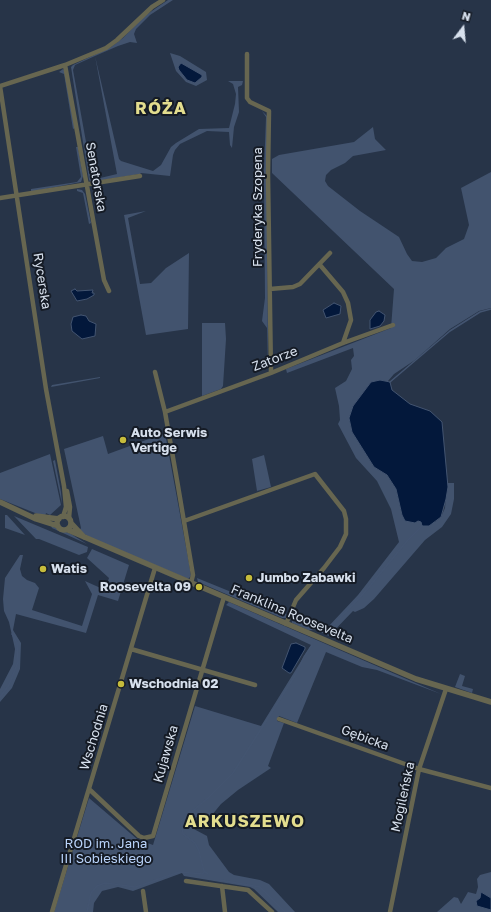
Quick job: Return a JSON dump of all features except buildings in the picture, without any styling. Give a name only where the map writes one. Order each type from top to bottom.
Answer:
[{"type":"street","name":"Rycerska","points":[[66,519],[70,502],[64,486],[47,395],[18,195],[0,86],[6,83],[39,75],[66,65],[112,44],[144,14],[163,0]]},
{"type":"street","name":"Fryderyka Szopena","points":[[247,54],[247,98],[250,102],[269,111],[268,174],[271,373]]},
{"type":"street","name":"Senatorska","points":[[66,65],[86,185],[104,280],[108,291]]},
{"type":"street","points":[[0,198],[140,176]]},
{"type":"street","points":[[270,289],[293,287],[300,284],[330,253]]},
{"type":"street","points":[[320,265],[343,292],[348,303],[350,320],[343,343]]},
{"type":"street","name":"Zatorze","points":[[165,412],[271,373],[343,343],[393,325]]},
{"type":"street","points":[[155,372],[165,412],[184,521],[193,575],[191,584]]},
{"type":"street","points":[[184,521],[315,474],[344,511],[346,518],[346,534],[340,547],[296,600],[286,624]]},
{"type":"street","points":[[0,502],[58,526],[66,519]]},
{"type":"street","points":[[30,515],[66,519]]},
{"type":"street","points":[[66,519],[68,530]]},
{"type":"street","name":"Franklina Roosevelta","points":[[66,519],[88,539]]},
{"type":"street","name":"Franklina Roosevelta","points":[[58,526],[416,679],[491,702]]},
{"type":"street","name":"Wschodnia","points":[[52,912],[155,568]]},
{"type":"street","name":"Kujawska","points":[[89,789],[140,836],[144,838],[153,836],[224,597]]},
{"type":"street","points":[[131,650],[255,685]]},
{"type":"street","name":"Mogileńska","points":[[390,912],[419,769],[446,689]]},
{"type":"street","name":"Gębicka","points":[[279,719],[419,769],[491,788]]},
{"type":"street","points":[[186,881],[249,891],[272,912]]},
{"type":"street","points":[[222,886],[225,912]]},
{"type":"street","points":[[143,891],[146,912]]},
{"type":"green space","points":[[168,0],[173,0],[150,15],[136,29],[134,34],[137,43],[130,42],[95,56],[119,159],[121,161],[153,171],[161,165],[171,147],[199,129],[229,128],[236,94],[233,84],[228,81],[243,81],[242,85],[238,87],[239,112],[234,127],[232,148],[230,145],[229,132],[207,131],[180,144],[175,150],[170,176],[141,173],[91,182],[89,180],[71,67],[73,65],[111,47],[123,38],[143,17]],"holes":[[[95,56],[117,174],[96,179],[92,175],[73,70],[75,65]]]},
{"type":"green space","points":[[170,53],[180,56],[206,72],[207,80],[196,86],[186,82],[176,71]]},
{"type":"green space","points":[[63,69],[65,71],[75,128],[73,129],[64,74],[59,72]]},
{"type":"green space","points":[[262,111],[267,116],[268,369],[267,328],[262,321],[265,298],[264,171],[266,117]]},
{"type":"green space","points":[[373,127],[375,139],[386,150],[353,156],[345,163],[331,170],[326,175],[325,181],[328,186],[360,211],[399,237],[412,261],[422,262],[436,258],[446,248],[464,239],[469,225],[461,188],[491,172],[491,308],[479,311],[450,329],[415,360],[394,374],[388,381],[371,382],[353,406],[349,418],[352,432],[374,467],[387,475],[396,489],[402,515],[421,522],[435,522],[441,517],[445,508],[447,483],[454,483],[454,499],[451,514],[442,527],[425,540],[374,599],[364,608],[355,612],[353,611],[329,636],[316,630],[308,630],[292,623],[292,616],[321,630],[327,628],[358,595],[399,542],[391,509],[377,481],[356,458],[338,424],[340,420],[339,406],[335,388],[346,381],[352,369],[351,360],[354,356],[353,348],[287,373],[286,369],[391,328],[394,289],[272,173],[272,159],[279,155],[354,142]]},
{"type":"green space","points":[[76,147],[78,147],[83,176],[81,182],[31,192],[31,189],[77,182],[81,177]]},
{"type":"green space","points":[[77,189],[82,190],[85,194],[91,223],[89,224],[83,193],[77,191]]},
{"type":"green space","points":[[146,211],[128,218],[140,284],[151,283],[166,268],[189,253],[188,329],[146,335],[124,215]]},
{"type":"green space","points":[[202,323],[225,323],[226,339],[223,386],[221,389],[202,396]]},
{"type":"green space","points":[[100,378],[51,387],[52,385]]},
{"type":"green space","points":[[165,433],[189,563],[191,576],[188,579],[89,537],[79,531],[81,528],[64,449],[103,436],[108,454]]},
{"type":"green space","points":[[50,454],[61,505],[50,515],[46,513],[45,517],[0,499],[0,473]]},
{"type":"green space","points":[[264,455],[271,487],[257,491],[252,459]]},
{"type":"green space","points":[[55,460],[61,492],[62,504],[53,461]]},
{"type":"green space","points":[[5,515],[7,515],[25,535],[5,528]]},
{"type":"green space","points":[[14,516],[88,547],[87,552],[79,555],[36,539]]},
{"type":"green space","points":[[51,526],[71,534],[87,544],[52,528]]},
{"type":"green space","points":[[92,549],[129,565],[118,601],[98,595],[86,633],[16,614],[13,630],[21,643],[20,669],[12,688],[0,702],[0,689],[13,664],[15,649],[9,622],[4,611],[3,599],[5,578],[20,555],[23,555],[20,569],[22,576],[35,583],[39,588],[32,610],[82,626],[92,594],[85,581],[105,590],[109,578],[87,558]]},
{"type":"green space","points":[[197,578],[278,611],[280,609],[287,615],[286,618],[282,618],[198,582]]},
{"type":"green space","name":"ROD im. Jana III Sobieskiego","points":[[229,602],[441,694],[377,670],[362,667],[326,652],[297,723],[279,716],[277,721],[284,723],[268,766],[271,768],[238,790],[221,804],[207,821],[196,817],[192,828],[207,836],[209,845],[229,872],[234,875],[260,880],[269,884],[295,912],[278,912],[250,887],[184,876],[182,873],[133,891],[118,887],[102,891],[94,903],[93,912],[54,912],[89,798],[137,839],[153,845],[195,706],[261,726],[311,645],[226,605]]},
{"type":"green space","points":[[460,674],[465,676],[462,686],[473,689],[472,693],[455,687]]},
{"type":"green space","points":[[491,872],[491,912],[437,912],[454,897],[458,898],[461,904],[468,892],[476,894],[478,887],[477,879],[480,875]]},
{"type":"shaded area","points":[[181,63],[202,75],[202,77],[195,83],[187,80],[179,70],[178,67]]},
{"type":"shaded area","points":[[75,289],[77,291],[93,290],[92,293],[94,293],[94,295],[87,299],[77,301],[71,291]]},
{"type":"shaded area","points":[[334,303],[341,306],[340,314],[326,318],[323,310]]},
{"type":"shaded area","points":[[379,311],[385,315],[384,321],[380,326],[370,329],[370,320],[376,312]]},
{"type":"shaded area","points":[[81,315],[86,316],[89,321],[96,324],[95,336],[82,339],[72,331],[71,324],[73,317]]},
{"type":"shaded area","points":[[380,380],[390,382],[392,390],[410,404],[430,411],[442,422],[448,487],[441,517],[429,526],[422,526],[421,522],[418,521],[415,523],[405,521],[402,515],[396,489],[387,475],[374,467],[352,432],[349,418],[353,406],[371,382]]},
{"type":"shaded area","points":[[296,643],[305,647],[305,649],[291,673],[289,673],[282,668],[291,644]]},
{"type":"shaded area","points":[[481,892],[491,898],[491,910],[477,906],[476,901],[480,898]]},
{"type":"waterway","points":[[390,382],[450,331],[480,312],[491,309]]},
{"type":"waterway","points":[[332,626],[364,593],[407,541],[422,526]]},
{"type":"waterway","points":[[0,697],[9,685],[18,662],[17,643],[12,634]]},
{"type":"waterway","points":[[208,874],[204,871],[199,851],[195,843],[183,834],[181,821],[208,798],[233,773],[296,674],[304,657],[312,645]]},
{"type":"waterway","points":[[87,912],[91,893],[97,886],[105,883],[136,887],[180,872],[203,874],[204,872]]},
{"type":"waterway","points":[[220,880],[260,887],[285,912]]},
{"type":"place","name":"Auto Serwis Vertige","points":[[123,440]]},
{"type":"place","name":"Watis","points":[[43,569]]},
{"type":"place","name":"Jumbo Zabawki","points":[[249,578]]},
{"type":"place","name":"Roosevelta 09","points":[[199,587]]},
{"type":"place","name":"Wschodnia 02","points":[[121,684]]},
{"type":"district","name":"RÓŻA","points":[[161,109]]},
{"type":"district","name":"ARKUSZEWO","points":[[245,822]]}]
